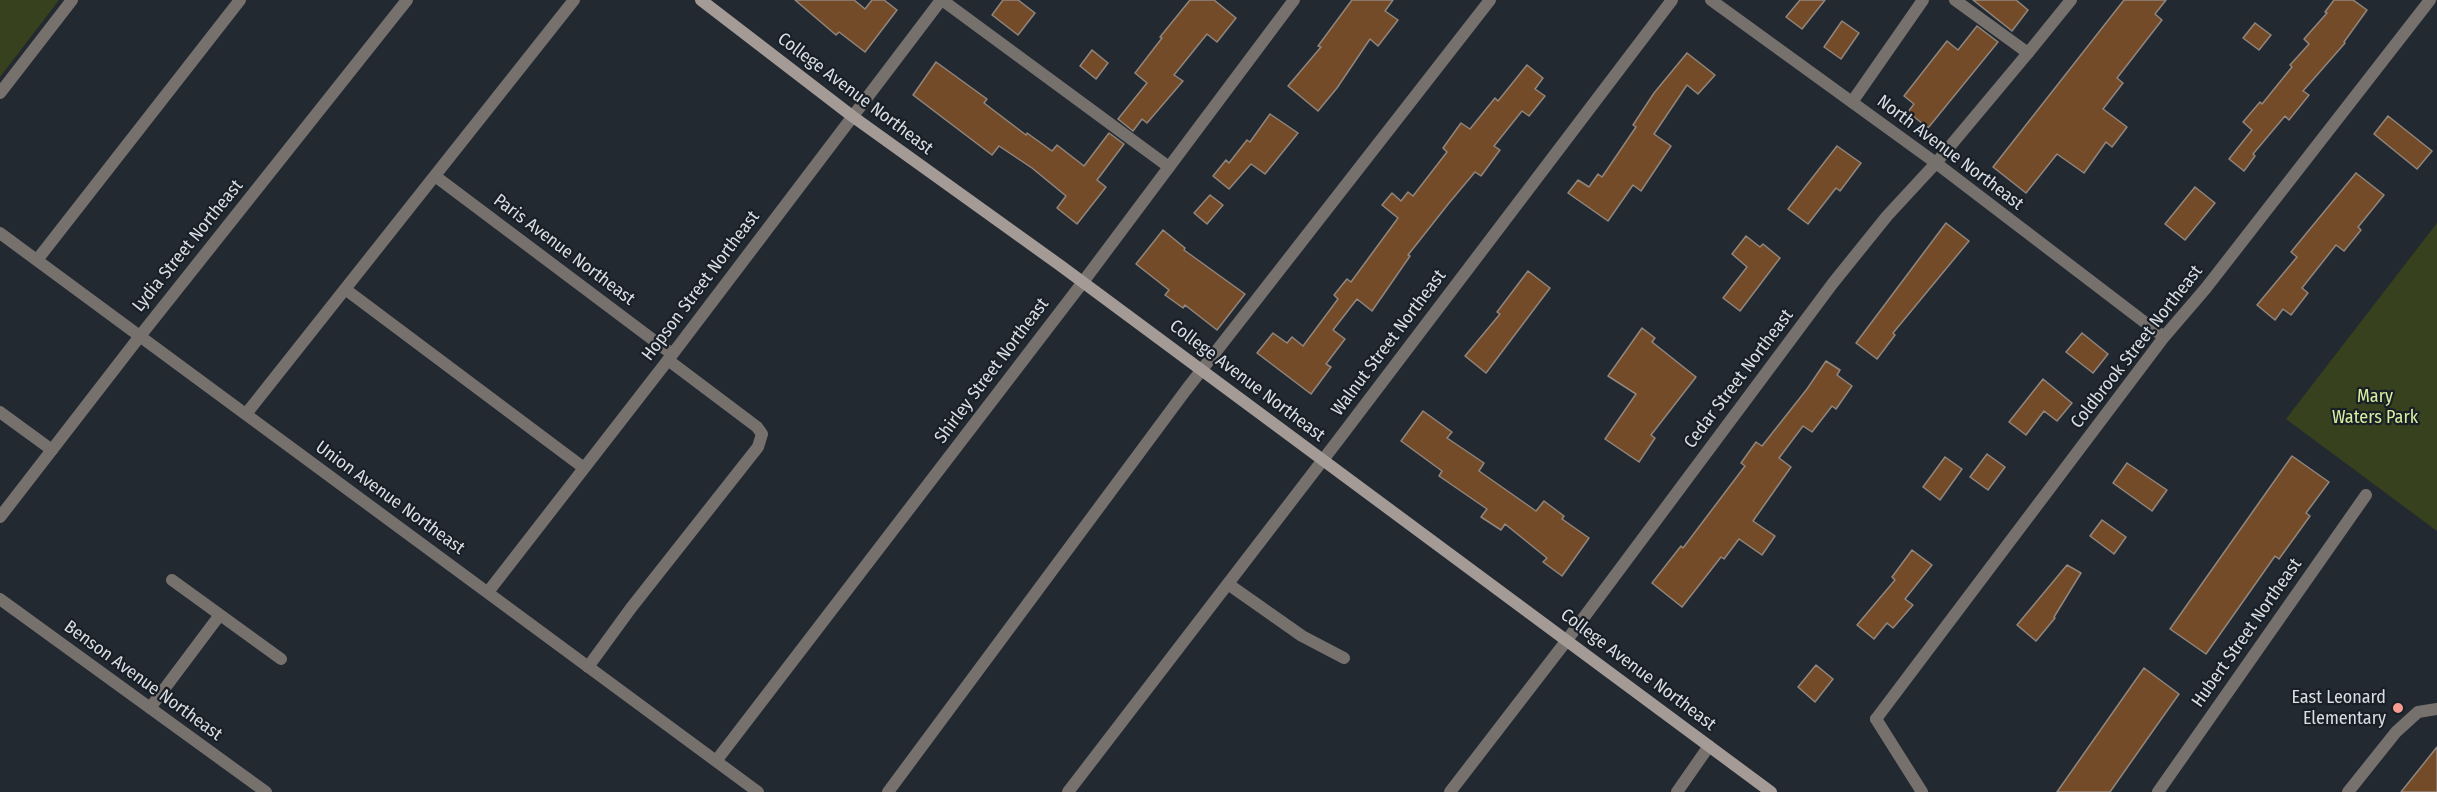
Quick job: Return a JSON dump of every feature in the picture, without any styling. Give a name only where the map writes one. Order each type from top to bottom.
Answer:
[{"type":"main road","name":"College Avenue Northeast","points":[[701,0],[852,116],[1083,282],[1772,792]]},
{"type":"street","points":[[0,93],[72,0]]},
{"type":"street","points":[[37,260],[240,0]]},
{"type":"street","name":"Lydia Street Northeast","points":[[0,517],[140,336],[407,0]]},
{"type":"street","points":[[246,414],[574,0]]},
{"type":"street","points":[[941,0],[1169,167]]},
{"type":"street","name":"Hopson Street Northeast","points":[[488,592],[941,0]]},
{"type":"street","name":"Shirley Street Northeast","points":[[716,761],[1083,282],[1294,0]]},
{"type":"street","points":[[888,792],[1201,370],[1490,0]]},
{"type":"street","name":"Walnut Street Northeast","points":[[1068,792],[1672,0]]},
{"type":"street","name":"North Avenue Northeast","points":[[1711,0],[1936,163],[2164,337]]},
{"type":"street","points":[[1852,102],[1923,0]]},
{"type":"street","points":[[1955,0],[2028,53]]},
{"type":"street","name":"Cedar Street Northeast","points":[[1450,792],[1567,640],[1833,282],[1887,216],[1936,163],[2071,0]]},
{"type":"street","name":"Coldbrook Street Northeast","points":[[1922,792],[1876,719],[2164,337],[2213,279],[2430,0]]},
{"type":"street","name":"Paris Avenue Northeast","points":[[435,176],[670,357],[757,427],[762,434],[759,447],[638,599],[588,667]]},
{"type":"street","name":"Union Avenue Northeast","points":[[0,233],[758,792]]},
{"type":"street","points":[[345,289],[584,468]]},
{"type":"street","points":[[0,412],[52,450]]},
{"type":"street","name":"Hubert Street Northeast","points":[[2158,792],[2366,495]]},
{"type":"street","points":[[172,580],[281,659]]},
{"type":"street","points":[[1228,584],[1302,636],[1344,658]]},
{"type":"street","name":"Benson Avenue Northeast","points":[[0,599],[266,792]]},
{"type":"street","points":[[150,708],[219,616]]},
{"type":"street","points":[[2348,792],[2396,732],[2418,712],[2437,709]]},
{"type":"street","points":[[1677,792],[1710,746]]},
{"type":"green space","points":[[0,0],[59,0],[0,77]]},
{"type":"green space","name":"Mary Waters Park","points":[[2437,223],[2437,531],[2286,419]]},
{"type":"building","points":[[795,0],[854,0],[865,9],[872,0],[884,0],[897,10],[865,52],[839,32],[836,35]]},
{"type":"building","points":[[1003,0],[1018,0],[1035,13],[1018,35],[992,15]]},
{"type":"building","points":[[1190,0],[1214,0],[1236,18],[1217,42],[1207,34],[1174,75],[1183,81],[1147,123],[1142,119],[1133,131],[1118,119],[1147,83],[1135,73]]},
{"type":"building","points":[[1352,0],[1393,0],[1385,11],[1398,20],[1378,46],[1370,39],[1337,88],[1318,111],[1288,86],[1321,47],[1318,46]]},
{"type":"building","points":[[1800,0],[1825,0],[1802,29],[1786,17]]},
{"type":"building","points":[[1973,0],[2016,0],[2028,10],[2012,31]]},
{"type":"building","points":[[2124,0],[2166,0],[2155,14],[2162,20],[2117,78],[2123,83],[2103,109],[2127,127],[2112,147],[2106,142],[2084,173],[2057,154],[2026,193],[1993,167]]},
{"type":"building","points":[[2334,0],[2353,0],[2367,10],[2345,43],[2303,91],[2309,95],[2289,120],[2285,116],[2253,154],[2255,156],[2244,171],[2229,159],[2252,130],[2243,122],[2260,102],[2262,104],[2292,67],[2290,65],[2309,44],[2304,39],[2327,13],[2325,12]]},
{"type":"building","points":[[1842,21],[1859,33],[1841,59],[1824,47]]},
{"type":"building","points":[[2255,23],[2271,35],[2259,50],[2243,38]]},
{"type":"building","points":[[1977,26],[1998,42],[1928,128],[1908,112],[1914,104],[1904,96],[1947,41],[1958,50]]},
{"type":"building","points":[[1092,50],[1108,63],[1096,79],[1080,66]]},
{"type":"building","points":[[1687,53],[1715,75],[1698,94],[1687,85],[1654,134],[1671,146],[1641,191],[1633,185],[1608,221],[1568,193],[1578,180],[1589,187],[1598,174],[1602,177],[1636,127],[1633,125],[1654,93]]},
{"type":"building","points":[[936,62],[987,99],[984,103],[1026,135],[1027,133],[1052,151],[1057,145],[1084,166],[1109,133],[1124,144],[1097,180],[1106,187],[1077,224],[1057,208],[1066,196],[1032,168],[999,146],[992,155],[913,95]]},
{"type":"building","points":[[1527,65],[1543,78],[1535,89],[1545,96],[1529,116],[1522,111],[1494,146],[1500,150],[1481,176],[1475,172],[1449,203],[1408,255],[1410,256],[1372,311],[1357,299],[1333,330],[1345,339],[1326,364],[1331,367],[1311,394],[1257,353],[1273,333],[1287,343],[1292,337],[1303,346],[1338,299],[1334,295],[1347,279],[1351,282],[1398,218],[1382,205],[1392,193],[1401,201],[1408,192],[1413,196],[1447,152],[1443,148],[1461,123],[1470,129],[1495,98],[1498,101]]},
{"type":"building","points":[[1270,114],[1298,133],[1265,174],[1251,164],[1229,189],[1213,176],[1226,160],[1229,163],[1247,140],[1250,142]]},
{"type":"building","points":[[2388,116],[2432,151],[2417,169],[2374,134]]},
{"type":"building","points":[[1837,146],[1861,163],[1840,191],[1836,188],[1808,224],[1788,209]]},
{"type":"building","points":[[2356,173],[2384,195],[2358,227],[2361,230],[2344,251],[2336,245],[2302,288],[2308,293],[2291,315],[2283,309],[2275,320],[2257,305],[2297,257],[2291,252]]},
{"type":"building","points":[[2195,187],[2215,203],[2185,240],[2165,224]]},
{"type":"building","points":[[1210,195],[1223,205],[1207,224],[1194,213]]},
{"type":"building","points":[[1946,223],[1969,241],[1893,333],[1895,335],[1877,359],[1856,343]]},
{"type":"building","points":[[1163,230],[1185,248],[1184,250],[1245,294],[1217,330],[1185,305],[1183,308],[1165,295],[1169,290],[1136,264]]},
{"type":"building","points":[[1746,236],[1760,247],[1763,244],[1780,258],[1740,311],[1723,298],[1747,267],[1732,254]]},
{"type":"building","points":[[1528,271],[1550,288],[1486,373],[1465,356],[1500,314],[1497,312]]},
{"type":"building","points":[[1642,328],[1655,338],[1652,342],[1696,377],[1651,435],[1655,438],[1639,462],[1605,439],[1636,394],[1608,376]]},
{"type":"building","points":[[2082,333],[2108,354],[2093,373],[2066,352]]},
{"type":"building","points":[[1826,361],[1840,370],[1837,375],[1852,386],[1836,409],[1832,406],[1812,432],[1803,426],[1779,458],[1791,467],[1753,521],[1775,536],[1762,555],[1739,539],[1724,559],[1721,557],[1682,607],[1652,583],[1681,546],[1683,548],[1745,466],[1741,463],[1756,442],[1762,446]]},
{"type":"building","points":[[2043,379],[2072,403],[2057,421],[2044,411],[2026,435],[2009,422]]},
{"type":"building","points":[[1423,411],[1452,432],[1447,438],[1484,463],[1479,471],[1536,511],[1544,501],[1564,516],[1562,519],[1589,538],[1562,576],[1543,562],[1547,558],[1505,524],[1501,530],[1481,517],[1487,509],[1439,476],[1442,471],[1401,441]]},
{"type":"building","points":[[1987,454],[2005,467],[1988,490],[1970,477]]},
{"type":"building","points":[[2292,456],[2329,482],[2306,513],[2310,516],[2279,559],[2275,556],[2206,654],[2170,629]]},
{"type":"building","points":[[1945,457],[1962,469],[1940,500],[1923,487]]},
{"type":"building","points":[[2127,463],[2167,490],[2152,511],[2113,483]]},
{"type":"building","points":[[2102,520],[2126,537],[2114,554],[2090,536]]},
{"type":"building","points":[[1912,550],[1932,565],[1905,599],[1913,605],[1893,628],[1887,623],[1874,639],[1857,625],[1895,580],[1892,577]]},
{"type":"building","points":[[2067,565],[2081,573],[2055,618],[2036,641],[2017,625]]},
{"type":"building","points":[[1816,665],[1833,679],[1815,702],[1798,687]]},
{"type":"building","points":[[2144,668],[2179,694],[2110,792],[2057,792]]},
{"type":"building","points":[[2437,747],[2437,792],[2401,792]]},
{"type":"place","name":"East Leonard Elementary","points":[[2398,708]]}]
